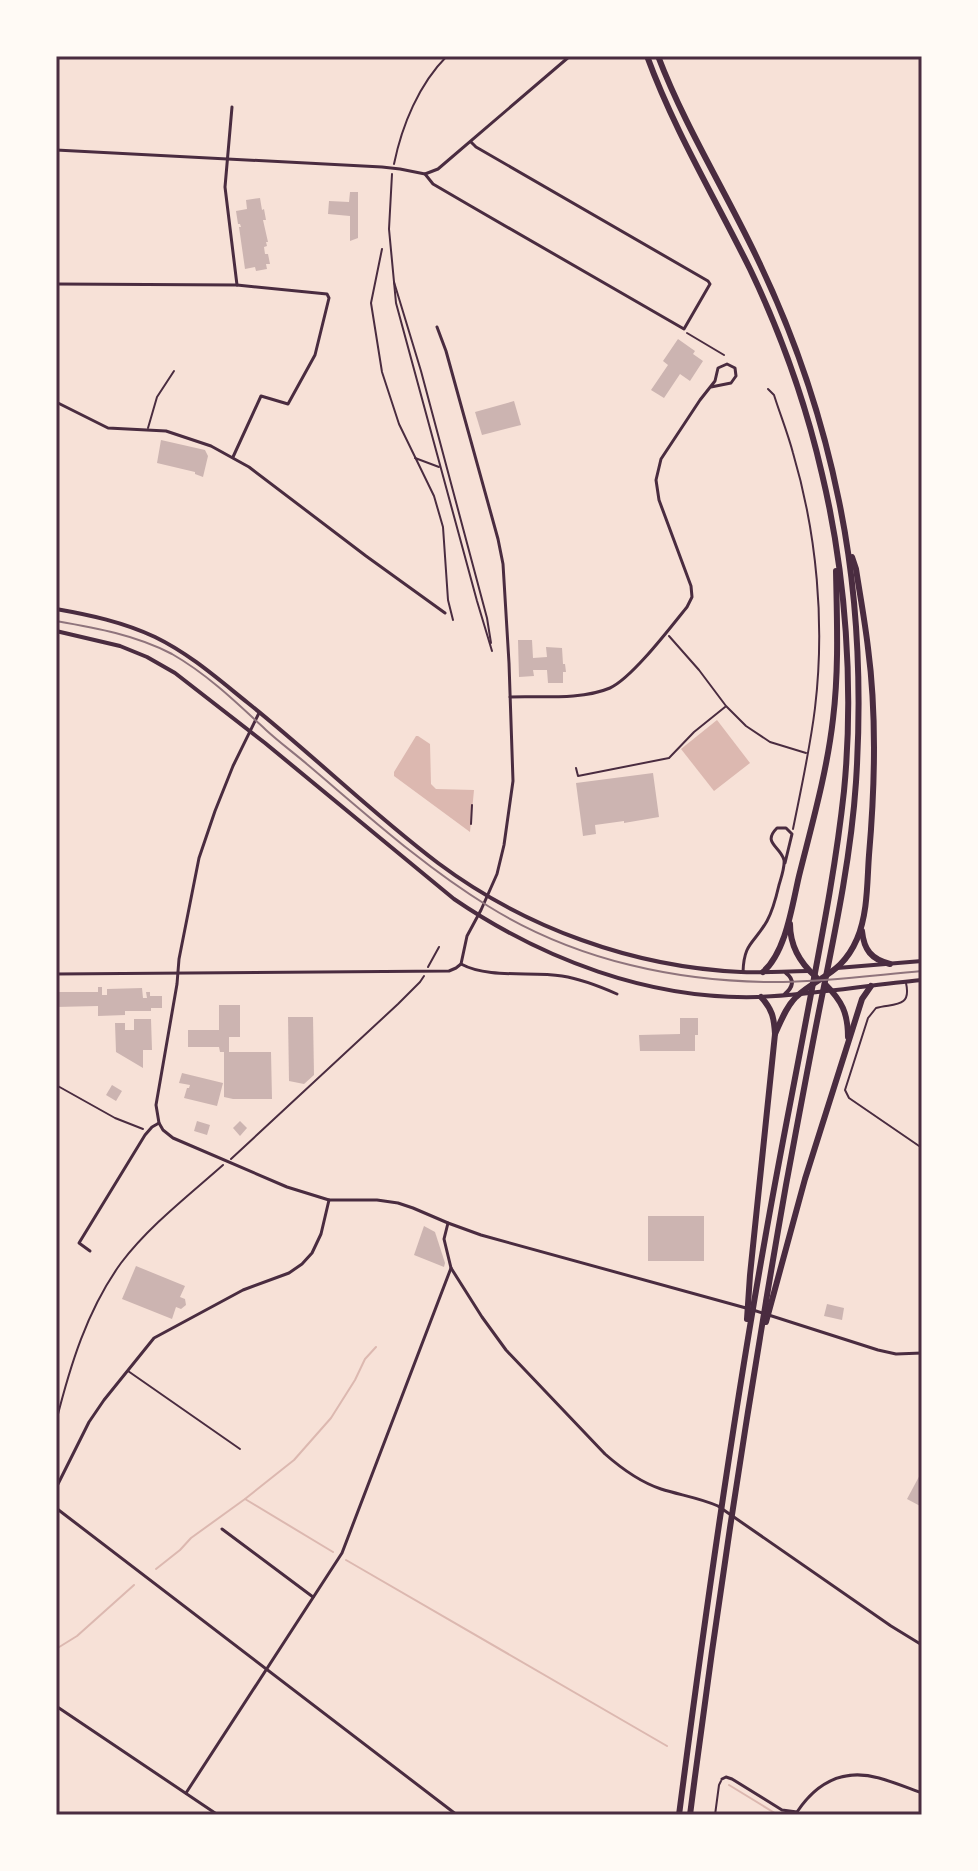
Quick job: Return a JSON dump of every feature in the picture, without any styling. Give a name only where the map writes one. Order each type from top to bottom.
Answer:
[{"type":"highway","points":[[647,56],[670,112],[746,262],[793,374],[815,444],[836,544],[847,660],[844,788],[823,931],[758,1277],[722,1498],[679,1815]]},
{"type":"highway","points":[[658,56],[675,97],[788,326],[820,422],[839,501],[852,578],[858,653],[856,785],[836,930],[757,1353],[729,1528],[690,1815]]},
{"type":"highway","points":[[847,543],[856,569],[869,649],[872,696],[872,820],[862,939],[874,959],[890,964]]},
{"type":"highway","points":[[763,972],[775,958],[790,917],[822,787],[833,722],[838,650],[836,544]]},
{"type":"highway","points":[[790,917],[793,946],[809,970],[840,1003],[848,1020],[848,1043]]},
{"type":"highway","points":[[775,1034],[791,1003],[837,968],[850,953],[861,926]]},
{"type":"highway","points":[[757,1353],[805,1179],[862,999],[871,986]]},
{"type":"highway","points":[[746,1352],[750,1275],[775,1034],[774,1017],[761,997]]},
{"type":"main road","points":[[56,609],[112,621],[156,638],[202,666],[396,829],[463,880],[561,932],[606,948],[674,965],[743,972],[922,961]]},
{"type":"main road","points":[[56,631],[112,644],[155,661],[175,673],[454,899],[484,919],[543,950],[621,979],[693,993],[783,996],[922,980]]},
{"type":"main road","points":[[783,996],[793,983],[784,971]]},
{"type":"street","points":[[56,150],[393,168],[425,174],[438,169],[570,56]]},
{"type":"street","points":[[232,107],[225,194],[237,285]]},
{"type":"street","points":[[425,174],[433,184],[684,329],[710,284],[708,281],[471,142]]},
{"type":"street","points":[[56,284],[237,285],[327,294],[329,298],[315,355],[288,404],[261,396],[233,457]]},
{"type":"street","points":[[56,974],[449,971],[461,964],[467,936],[492,886],[504,845],[513,781],[510,697],[505,576],[498,539],[450,363],[437,327]]},
{"type":"street","points":[[510,697],[584,695],[610,688],[629,675],[687,607],[692,592],[689,578],[659,500],[656,480],[661,459],[711,387],[720,365],[735,368],[736,376],[731,383],[711,387]]},
{"type":"street","points":[[56,402],[108,428],[166,431],[233,457],[445,613]]},
{"type":"street","points":[[260,712],[249,730],[215,811],[199,858],[156,1105],[159,1123],[167,1134],[287,1187],[329,1200],[398,1203],[492,1238],[778,1316],[878,1350],[896,1354],[921,1353],[922,1360]]},
{"type":"street","points":[[743,972],[746,950],[769,917],[776,898],[785,863],[792,834],[782,827],[772,834],[771,842],[785,863]]},
{"type":"street","points":[[461,964],[476,971],[575,978],[617,994]]},
{"type":"street","points":[[90,1251],[79,1243],[145,1135],[159,1123]]},
{"type":"street","points":[[56,1488],[89,1422],[127,1370],[158,1335],[243,1290],[289,1273],[302,1264],[312,1253],[321,1234],[329,1200]]},
{"type":"street","points":[[448,1223],[444,1239],[451,1268],[474,1305],[506,1350],[591,1441],[620,1467],[659,1488],[718,1506],[922,1645]]},
{"type":"street","points":[[186,1793],[342,1553],[451,1268]]},
{"type":"street","points":[[56,1508],[457,1815]]},
{"type":"street","points":[[222,1529],[313,1597]]},
{"type":"street","points":[[56,1706],[218,1815]]},
{"type":"street","points":[[722,1779],[732,1779],[782,1810],[797,1812],[822,1784],[851,1775],[879,1778],[922,1793]]},
{"type":"lane","points":[[148,429],[157,397],[174,371]]},
{"type":"lane","points":[[906,981],[908,993],[905,1000],[876,1008],[868,1018],[845,1090],[849,1098],[922,1148]]},
{"type":"lane","points":[[127,1370],[240,1449]]},
{"type":"lane","points":[[715,1815],[722,1779]]},
{"type":"path","points":[[393,277],[487,618],[492,651],[396,303],[393,277],[389,229],[393,168],[407,121],[429,79],[447,56]]},
{"type":"path","points":[[382,249],[371,303],[382,372],[399,424],[434,496],[443,527],[448,600],[453,620]]},
{"type":"path","points":[[684,329],[724,355]]},
{"type":"path","points":[[768,389],[774,395],[806,505],[818,614],[815,708],[792,834]]},
{"type":"path","points":[[415,458],[440,467]]},
{"type":"path","points":[[665,633],[746,726],[770,742],[808,753]]},
{"type":"path","points":[[576,768],[578,776],[669,758],[726,706]]},
{"type":"path","points":[[471,824],[472,805]]},
{"type":"path","points":[[426,971],[439,947]]},
{"type":"path","points":[[56,1422],[76,1351],[122,1262],[192,1192],[420,982]]},
{"type":"path","points":[[56,1085],[138,1128]]},
{"type":"shaded area","points":[[717,720],[750,763],[714,791],[681,749]]},
{"type":"shaded area","points":[[416,736],[430,744],[431,784],[436,789],[474,790],[470,832],[394,776]]},
{"type":"building","points":[[350,192],[358,192],[358,238],[350,241],[350,216],[328,214],[329,201],[349,202]]},
{"type":"building","points":[[260,198],[268,242],[264,247],[265,254],[268,254],[270,264],[266,264],[267,269],[256,271],[255,267],[245,269],[241,227],[236,211],[247,209],[246,200]]},
{"type":"building","points":[[678,339],[703,361],[690,381],[680,374],[664,398],[651,390],[668,365],[663,361]]},
{"type":"building","points":[[514,401],[521,425],[482,435],[475,412]]},
{"type":"building","points":[[161,440],[205,450],[208,456],[203,477],[195,472],[157,463]]},
{"type":"building","points":[[518,640],[532,640],[533,658],[547,657],[546,647],[562,648],[566,672],[563,672],[563,683],[548,683],[547,670],[533,670],[534,676],[519,677]]},
{"type":"building","points":[[653,773],[659,817],[595,825],[596,834],[583,836],[576,783]]},
{"type":"building","points":[[98,987],[102,987],[102,995],[107,995],[107,989],[142,988],[143,998],[147,998],[146,992],[150,992],[150,996],[162,996],[162,1008],[98,1016],[98,1006],[56,1007],[56,992],[98,992]]},
{"type":"building","points":[[219,1005],[240,1005],[240,1037],[229,1037],[229,1052],[271,1052],[272,1099],[224,1097],[224,1052],[220,1052],[219,1047],[188,1047],[188,1030],[219,1030]]},
{"type":"building","points":[[288,1017],[313,1017],[314,1075],[304,1084],[289,1081]]},
{"type":"building","points":[[680,1018],[698,1018],[695,1051],[640,1051],[639,1035],[680,1034]]},
{"type":"building","points":[[134,1019],[151,1019],[152,1050],[143,1050],[143,1068],[116,1052],[115,1023],[125,1023],[125,1030],[134,1030]]},
{"type":"building","points":[[182,1073],[223,1083],[217,1106],[184,1098],[190,1085],[179,1083]]},
{"type":"building","points":[[112,1085],[122,1091],[116,1101],[106,1095]]},
{"type":"building","points":[[197,1121],[210,1125],[207,1135],[194,1131]]},
{"type":"building","points":[[240,1121],[247,1128],[240,1136],[233,1128]]},
{"type":"building","points":[[648,1216],[704,1216],[704,1261],[648,1261]]},
{"type":"building","points":[[424,1226],[435,1232],[444,1267],[414,1255]]},
{"type":"building","points":[[136,1266],[185,1286],[180,1297],[185,1299],[186,1305],[181,1309],[176,1307],[172,1319],[122,1299]]},
{"type":"building","points":[[827,1304],[844,1308],[842,1320],[824,1316]]},
{"type":"building","points":[[922,1471],[922,1507],[907,1499]]},
{"type":"waterway","points":[[156,1569],[191,1538],[294,1460],[331,1418],[365,1359],[376,1347]]},
{"type":"waterway","points":[[245,1499],[333,1552]]},
{"type":"waterway","points":[[346,1560],[667,1746]]},
{"type":"waterway","points":[[56,1649],[77,1636],[134,1585]]},
{"type":"waterway","points":[[729,1785],[778,1815]]},
{"type":"tram line","points":[[56,621],[130,637],[158,647],[185,662],[441,874],[488,906],[557,941],[630,965],[706,978],[783,982],[922,971]]}]
